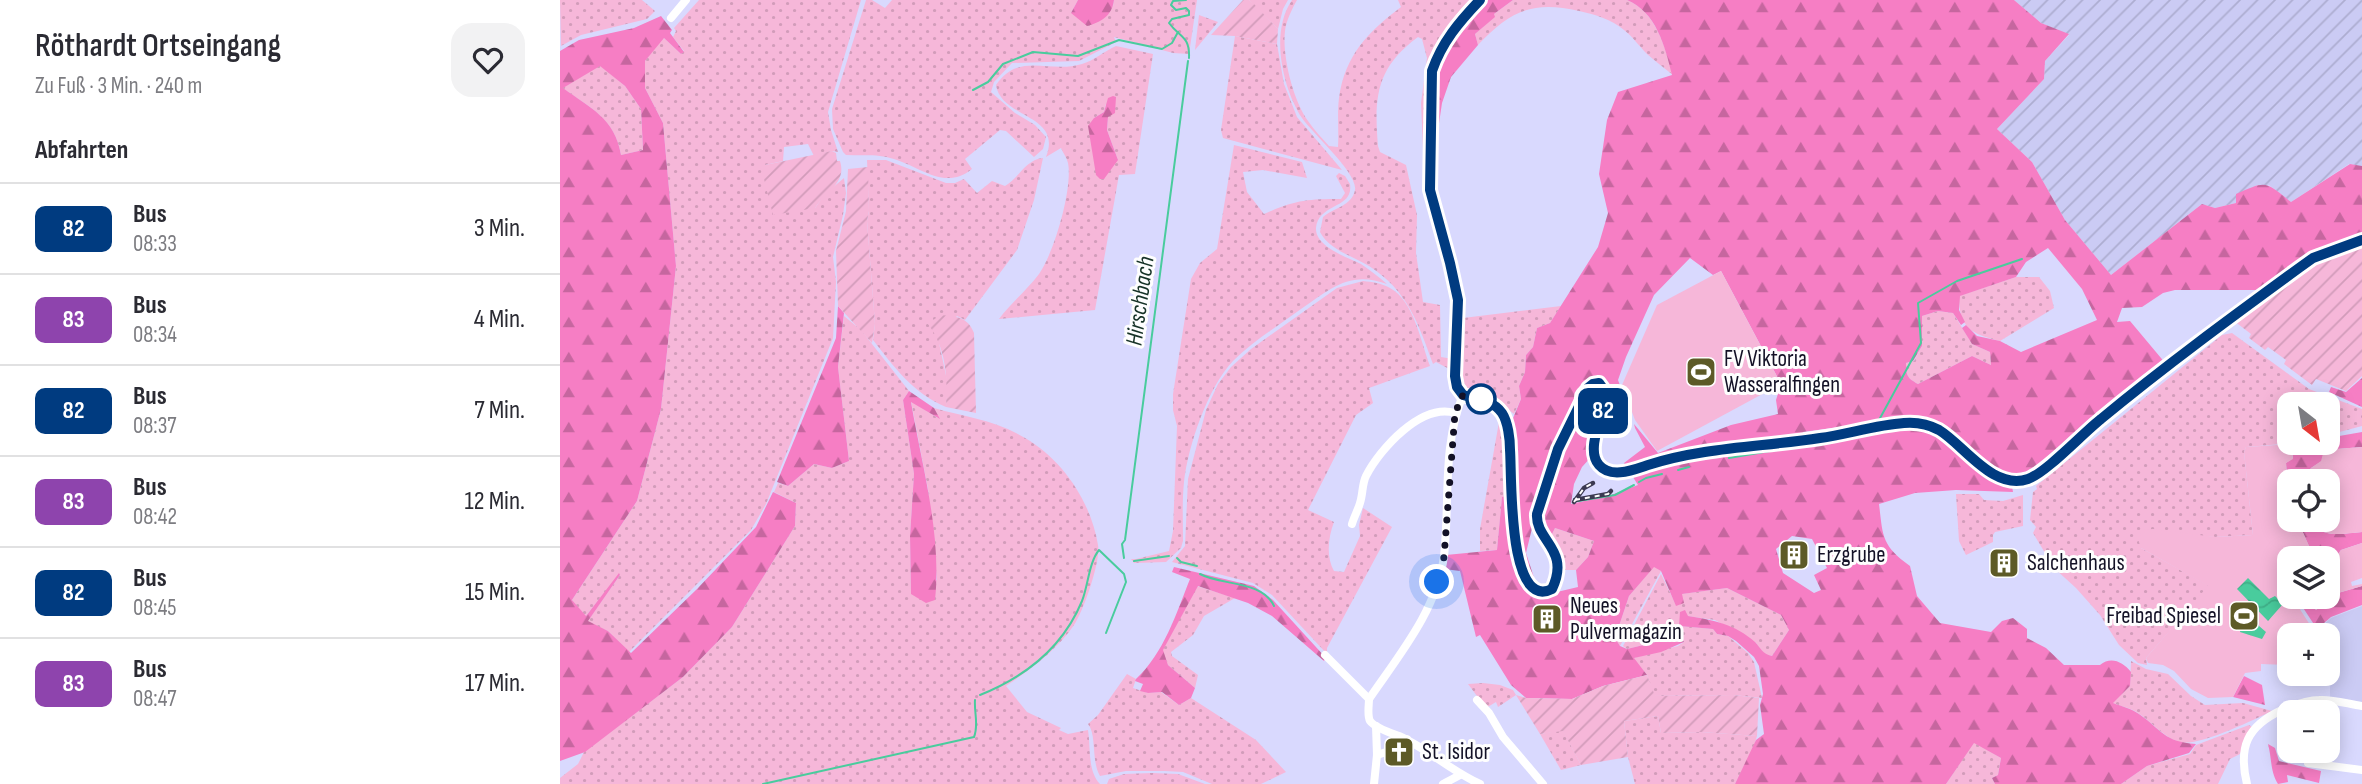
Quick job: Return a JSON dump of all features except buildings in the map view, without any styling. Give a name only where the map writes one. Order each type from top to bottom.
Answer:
[{"type":"street","points":[[671,18],[686,0]]},
{"type":"street","points":[[1480,0],[1451,33],[1438,53],[1432,71],[1430,190],[1458,300],[1455,376],[1457,387],[1463,395],[1493,404],[1502,412],[1510,449],[1512,516],[1519,553],[1529,585],[1540,593],[1552,589],[1556,581],[1557,567],[1552,545],[1536,523],[1537,514],[1558,449],[1588,388],[1593,384],[1599,383],[1607,394],[1594,453],[1600,467],[1611,472],[1635,470],[1676,456],[1819,438],[1917,422],[1940,431],[1996,476],[2020,481],[2040,472],[2176,360],[2313,258],[2362,240]]},
{"type":"street","points":[[1463,395],[1455,413],[1444,557],[1437,582],[1413,637],[1369,699],[1370,720],[1376,726],[1442,760],[1461,775],[1480,784]]},
{"type":"street","points":[[1352,524],[1365,479],[1402,429],[1442,411],[1455,413]]},
{"type":"street","points":[[1325,654],[1369,699]]},
{"type":"street","points":[[2247,784],[2243,755],[2250,735],[2259,724],[2288,707],[2322,699],[2362,706]]},
{"type":"street","points":[[1477,700],[1542,784]]},
{"type":"street","points":[[1374,784],[1376,726]]},
{"type":"street","points":[[1377,755],[1405,746],[1406,740]]},
{"type":"street","points":[[2315,763],[2362,770]]},
{"type":"street","points":[[1443,784],[1461,775]]},
{"type":"shaded area","points":[[560,0],[642,0],[655,11],[647,19],[581,35],[561,46]]},
{"type":"shaded area","points":[[699,0],[861,0],[828,112],[838,152],[814,156],[808,144],[784,147],[783,161],[765,165],[815,208],[825,194],[844,178],[846,193],[843,215],[833,257],[836,282],[833,338],[766,504],[751,530],[629,652],[608,631],[587,622],[619,574],[585,617],[572,600],[637,501],[661,409],[676,266],[663,123],[645,88],[645,61],[664,38],[681,54],[684,51],[673,37],[676,31],[674,28]]},
{"type":"shaded area","points":[[866,0],[872,0],[885,8],[892,0],[1078,0],[1071,13],[1113,6],[1114,0],[1197,0],[1189,54],[1173,53],[1114,37],[1116,42],[1079,61],[1012,63],[994,82],[991,92],[1015,113],[1035,125],[1046,137],[1043,149],[1034,157],[1006,131],[1000,130],[965,159],[972,169],[951,178],[931,175],[901,161],[885,157],[846,155],[843,152],[833,129],[832,109]]},
{"type":"shaded area","points":[[1243,0],[1254,4],[1278,29],[1277,44],[1235,36],[1211,35]]},
{"type":"shaded area","points":[[1249,0],[1288,0],[1278,29]]},
{"type":"shaded area","points":[[1292,0],[1297,0],[1287,23],[1285,41],[1293,90],[1313,128],[1329,146],[1338,147],[1339,98],[1347,69],[1368,35],[1401,7],[1398,0],[1475,0],[1445,34],[1432,57],[1427,90],[1427,151],[1423,150],[1421,103],[1427,58],[1422,39],[1418,37],[1393,60],[1381,85],[1377,113],[1380,152],[1406,165],[1417,215],[1416,253],[1423,302],[1440,305],[1441,357],[1453,359],[1453,371],[1436,362],[1433,364],[1410,309],[1393,286],[1369,266],[1329,244],[1320,232],[1323,217],[1350,200],[1355,190],[1349,174],[1302,118],[1289,91],[1280,43],[1285,13]]},
{"type":"shaded area","points":[[1513,0],[1627,0],[1645,13],[1652,22],[1663,42],[1673,75],[1614,23],[1591,14],[1563,8],[1548,7],[1523,11],[1501,24],[1478,45],[1475,34],[1494,14]]},
{"type":"shaded area","points":[[2014,0],[2362,0],[2362,166],[2349,164],[2291,202],[2269,185],[2236,203],[2215,208],[2202,204],[2111,275],[2065,220],[2032,162],[1997,129],[2044,79],[2045,61],[2069,35],[2041,23]]},
{"type":"shaded area","points":[[1199,15],[1218,22],[1195,50]]},
{"type":"shaded area","points":[[1235,36],[1277,44],[1284,84],[1297,117],[1342,170],[1223,138],[1221,130]]},
{"type":"shaded area","points":[[1116,46],[1153,54],[1135,174],[1119,175],[1095,310],[999,319],[1045,264],[1061,220],[1069,174],[1061,148],[1046,157],[1049,143],[1046,132],[1039,124],[1008,105],[1000,96],[996,85],[1014,69],[1025,66],[1058,67],[1082,64]],"holes":[[[1106,104],[1107,130],[1118,160],[1094,118],[1104,112]]]},
{"type":"shaded area","points":[[600,65],[625,86],[641,109],[643,150],[621,155],[613,132],[600,115],[562,88]]},
{"type":"shaded area","points":[[1234,145],[1302,162],[1307,178],[1263,170],[1243,172],[1247,192],[1264,214],[1301,201],[1341,199],[1345,193],[1336,176],[1339,173],[1345,176],[1350,184],[1350,192],[1347,198],[1318,220],[1317,235],[1326,246],[1361,264],[1387,284],[1362,279],[1351,280],[1331,289],[1257,340],[1233,361],[1215,386],[1190,452],[1184,482],[1181,548],[1166,562],[1134,563],[1131,559],[1169,551],[1173,531],[1177,426],[1173,394],[1191,279],[1200,263],[1217,249]]},
{"type":"shaded area","points":[[832,151],[836,153],[837,161],[840,161],[841,175],[815,208],[773,215],[764,179],[765,165]]},
{"type":"shaded area","points":[[1043,158],[1034,200],[1017,250],[965,320],[957,316],[938,338],[948,385],[946,407],[914,387],[873,340],[875,324],[867,221],[867,160],[886,160],[946,183],[964,179],[977,193],[992,181],[1005,186],[1027,165]]},
{"type":"shaded area","points":[[868,167],[867,221],[875,324],[872,343],[838,306],[836,251],[846,211],[848,169]]},
{"type":"shaded area","points":[[2362,243],[2362,376],[2346,391],[2316,379],[2312,385],[2284,364],[2286,360],[2268,347],[2265,350],[2249,338],[2251,334],[2234,321],[2314,261]]},
{"type":"shaded area","name":"FV Viktoria Wasseralfingen","points":[[1721,271],[1781,384],[1657,451],[1635,420],[1622,385],[1657,305]]},
{"type":"shaded area","points":[[2016,277],[2039,277],[2050,291],[2054,308],[2000,341],[1981,336],[1969,328],[1961,316],[1959,296]]},
{"type":"shaded area","points":[[1363,281],[1390,288],[1405,302],[1416,323],[1430,366],[1369,388],[1373,403],[1356,415],[1308,510],[1334,522],[1329,547],[1334,571],[1344,572],[1360,536],[1359,525],[1363,508],[1392,527],[1327,648],[1327,654],[1272,595],[1253,583],[1172,562],[1185,546],[1188,479],[1206,410],[1218,384],[1231,367],[1251,349],[1337,288]]},
{"type":"shaded area","points":[[1561,306],[1550,323],[1537,328],[1533,347],[1526,355],[1525,372],[1519,386],[1521,399],[1514,414],[1505,407],[1502,409],[1462,390],[1459,381],[1463,318]]},
{"type":"shaded area","points":[[1938,311],[1953,313],[1972,344],[1990,352],[1991,365],[1972,356],[1918,384],[1908,376],[1906,363],[1914,361],[1922,346],[1922,316]]},
{"type":"shaded area","points":[[940,315],[961,318],[974,333],[976,413],[946,407],[947,385],[942,353],[928,324]]},
{"type":"shaded area","points":[[844,316],[861,330],[909,391],[903,400],[914,474],[910,536],[911,594],[937,580],[928,489],[911,401],[938,418],[934,408],[992,423],[1025,438],[1039,447],[1063,470],[1082,498],[1094,529],[1098,552],[1091,585],[1082,608],[1074,625],[1060,643],[1006,686],[1027,712],[1061,728],[1059,730],[1068,734],[1088,730],[1091,766],[1100,784],[560,784],[560,778],[578,764],[584,752],[683,677],[732,627],[795,526],[796,503],[774,492],[778,483],[788,486],[814,464],[832,468],[849,461],[838,367]]},
{"type":"shaded area","points":[[2232,333],[2317,392],[2277,392],[2277,444],[2246,447],[2244,452],[2253,535],[2196,536],[2141,548],[2209,586],[2146,658],[2147,665],[2138,663],[2119,645],[2100,615],[2054,568],[2033,533],[2036,527],[2030,520],[2033,492],[2037,489],[2036,486],[2222,335]]},
{"type":"shaded area","points":[[2340,401],[2362,409],[2362,426],[2340,432]]},
{"type":"shaded area","points":[[1497,416],[1501,419],[1506,438],[1508,496],[1502,498],[1497,550],[1480,551],[1480,529],[1499,422]]},
{"type":"shaded area","name":"Freibad Spiesel","points":[[2277,445],[2277,455],[2292,455],[2293,459],[2286,463],[2286,469],[2277,469],[2277,532],[2303,532],[2309,546],[2277,546],[2277,609],[2300,609],[2309,623],[2277,623],[2277,665],[2261,664],[2261,671],[2245,673],[2233,697],[2208,698],[2191,689],[2174,671],[2163,665],[2148,663],[2146,658],[2208,586],[2141,548],[2138,539],[2143,530],[2153,529],[2215,537],[2253,535],[2244,452],[2246,447]]},
{"type":"shaded area","points":[[2362,447],[2362,532],[2332,534],[2324,532],[2340,532],[2340,469],[2310,469],[2321,461],[2323,455],[2340,455],[2340,449]]},
{"type":"shaded area","points":[[1956,494],[1979,494],[1984,500],[2003,501],[2023,495],[2023,526],[1995,532],[1993,542],[1966,555],[1959,541]]},
{"type":"shaded area","points":[[1555,528],[1594,541],[1588,557],[1576,570],[1563,570],[1558,551],[1549,540]]},
{"type":"shaded area","name":"Freibad Spiesel","points":[[2362,543],[2362,578],[2351,582],[2352,586],[2362,586],[2340,592],[2340,551]]},
{"type":"shaded area","points":[[1654,566],[1661,571],[1620,646],[1615,638],[1629,596]]},
{"type":"shaded area","points":[[1661,574],[1676,605],[1681,594],[1727,588],[1781,615],[1789,630],[1772,656],[1764,654],[1756,643],[1715,620],[1687,616],[1680,626],[1713,629],[1717,634],[1728,636],[1748,653],[1754,662],[1762,698],[1733,695],[1654,696],[1647,675],[1633,658],[1684,642],[1676,637],[1627,649],[1623,646]]},
{"type":"shaded area","points":[[1197,586],[1235,598],[1204,616],[1193,635],[1171,652],[1172,656],[1198,675],[1195,688],[1168,665],[1162,651]]},
{"type":"shaded area","points":[[2362,606],[2362,705],[2330,699],[2330,686],[2340,686],[2340,623],[2326,623],[2331,618]]},
{"type":"shaded area","points":[[2131,661],[2146,669],[2168,674],[2205,705],[2243,703],[2272,711],[2211,737],[2187,743],[2179,742],[2135,711],[2112,703],[2130,686]]},
{"type":"shaded area","points":[[1127,674],[1136,679],[1133,688],[1148,693],[1161,692],[1179,705],[1191,698],[1256,740],[1286,772],[1261,784],[1212,784],[1183,772],[1165,771],[1126,771],[1100,776],[1088,724],[1098,715]]},
{"type":"shaded area","points":[[1647,675],[1655,696],[1733,695],[1759,698],[1757,736],[1701,732],[1661,733],[1658,716],[1624,721],[1628,757],[1581,765],[1563,731],[1540,734],[1516,695],[1526,698],[1572,699],[1603,686]]},
{"type":"shaded area","points":[[1468,684],[1500,685],[1513,690],[1516,695],[1498,707],[1496,702],[1486,708]]},
{"type":"shaded area","points":[[1658,716],[1661,733],[1701,732],[1757,736],[1735,784],[1635,784],[1628,757],[1624,721]]},
{"type":"shaded area","points":[[2249,725],[2252,727],[2240,754],[2230,759],[2218,784],[2121,784],[2147,766],[2190,754],[2196,745]]},
{"type":"shaded area","points":[[1563,730],[1581,765],[1561,770],[1540,734]]},
{"type":"shaded area","points":[[1974,742],[2001,758],[1998,775],[1992,778],[1995,784],[1946,784]]},
{"type":"shaded area","points":[[1124,774],[1178,774],[1205,784],[1107,784],[1109,779]]},
{"type":"green space","points":[[1078,0],[1114,0],[1105,18],[1087,26],[1071,13]]},
{"type":"green space","points":[[1484,0],[1513,0],[1494,14],[1495,17],[1475,34],[1478,45],[1451,77],[1442,103],[1437,137],[1433,136],[1436,72],[1447,46]]},
{"type":"green space","points":[[1627,0],[2014,0],[2041,23],[2069,34],[2045,61],[2044,79],[1997,129],[2032,162],[2065,220],[2111,275],[2202,204],[2215,208],[2236,203],[2236,194],[2260,185],[2276,190],[2291,202],[2350,164],[2362,166],[2362,237],[2264,290],[2175,290],[2163,293],[2142,307],[2122,308],[2117,322],[2130,321],[2166,364],[2036,471],[2022,478],[2010,475],[2013,492],[1956,490],[1915,493],[1879,504],[1885,539],[1893,552],[1910,566],[1917,596],[1940,623],[1991,632],[2002,621],[2013,618],[2027,629],[2027,638],[2046,648],[2064,665],[2100,665],[2108,661],[2121,663],[2131,672],[2130,686],[2113,703],[2136,712],[2170,738],[2196,744],[2189,753],[2147,766],[2121,784],[1995,784],[1992,778],[1998,775],[2001,758],[1974,743],[1946,784],[1735,784],[1756,740],[1764,734],[1759,666],[1754,657],[1728,636],[1717,634],[1713,629],[1679,626],[1680,612],[1685,610],[1688,616],[1732,627],[1772,656],[1789,630],[1781,615],[1727,588],[1682,594],[1684,603],[1676,606],[1661,571],[1654,567],[1629,596],[1615,638],[1620,646],[1627,649],[1676,637],[1684,642],[1661,652],[1634,658],[1647,675],[1603,686],[1572,699],[1526,698],[1511,685],[1480,635],[1476,637],[1460,571],[1444,569],[1446,555],[1497,550],[1502,497],[1515,494],[1515,448],[1511,423],[1521,399],[1519,386],[1525,372],[1526,355],[1533,347],[1537,328],[1550,323],[1598,247],[1608,213],[1599,174],[1607,120],[1618,92],[1672,75],[1658,31],[1637,5]],"holes":[[[2048,248],[2082,289],[2097,320],[2021,352],[2000,341],[1977,336],[1966,325],[1962,328],[1972,344],[1990,352],[1991,365],[1972,356],[1918,384],[1909,378],[1906,363],[1913,361],[1922,346],[1922,316],[1938,311],[1953,313],[1961,325],[1965,322],[1959,310],[1960,296],[2016,277],[2026,262]],[[1690,258],[1713,275],[1721,271],[1781,384],[1776,400],[1778,414],[1731,425],[1658,453],[1634,424],[1645,447],[1624,463],[1638,485],[1611,495],[1571,504],[1574,484],[1582,467],[1592,456],[1616,405],[1626,417],[1631,415],[1618,380],[1654,295]],[[1854,425],[1850,436],[1807,446],[1803,432]],[[1534,520],[1549,540],[1555,528],[1594,541],[1588,557],[1576,570],[1578,587],[1540,596],[1526,553]],[[1792,536],[1812,539],[1827,568],[1814,575],[1821,590],[1814,593],[1783,573],[1776,549]]]},
{"type":"green space","points":[[661,16],[684,52],[681,54],[664,38],[645,61],[645,88],[663,123],[676,266],[661,409],[637,501],[572,600],[586,616],[619,573],[588,621],[608,631],[631,653],[756,527],[773,492],[796,503],[795,526],[732,627],[683,677],[585,752],[560,761],[560,51],[579,40],[634,28]],"holes":[[[600,66],[625,86],[641,109],[643,150],[621,155],[618,142],[607,123],[592,108],[563,88]]]},
{"type":"green space","points":[[1116,97],[1115,113],[1108,117],[1107,130],[1118,160],[1104,179],[1100,179],[1096,175],[1088,126],[1104,112],[1108,98]]},
{"type":"green space","points":[[838,306],[844,313],[838,367],[849,461],[832,468],[814,464],[788,486],[777,482],[836,338]]},
{"type":"green space","points":[[2362,378],[2362,407],[2340,397],[2340,392],[2329,392],[2331,387],[2346,392]]},
{"type":"green space","points":[[909,391],[934,408],[940,419],[911,402],[930,501],[936,551],[935,600],[926,603],[911,594],[910,536],[914,474],[903,400]]},
{"type":"green space","points":[[2362,432],[2362,447],[2340,449],[2340,436]]},
{"type":"green space","points":[[2293,455],[2323,455],[2322,461],[2310,469],[2286,469],[2286,463],[2293,458]]},
{"type":"green space","points":[[2303,532],[2362,532],[2362,543],[2340,551],[2340,546],[2309,546]]},
{"type":"green space","points":[[1174,567],[1254,586],[1273,600],[1326,658],[1324,661],[1272,616],[1248,603],[1198,586],[1163,650],[1168,665],[1195,688],[1191,698],[1179,705],[1162,692],[1140,691],[1143,684],[1135,681],[1162,645],[1190,579],[1172,572]]},
{"type":"green space","points":[[2362,586],[2362,605],[2331,617],[2324,623],[2313,623],[2304,609],[2340,609],[2340,592]]},
{"type":"green space","points":[[2244,676],[2262,685],[2265,705],[2233,697]]},
{"type":"green space","points":[[2268,744],[2275,748],[2277,763],[2321,771],[2319,783],[2287,775],[2288,782],[2278,784],[2272,770]]},
{"type":"water","points":[[2248,578],[2269,599],[2275,596],[2277,598],[2279,609],[2268,621],[2237,589]]},
{"type":"water","points":[[2244,613],[2266,632],[2262,639],[2240,632],[2241,626],[2236,620]]},
{"type":"waterway","name":"Hirschbach","points":[[1186,0],[1173,1],[1171,5],[1176,10],[1186,8],[1189,15],[1172,19],[1169,23],[1186,41],[1189,58]]},
{"type":"waterway","points":[[973,90],[988,82],[1003,64],[1033,52],[1078,56],[1119,40],[1162,49],[1172,43],[1178,32]]},
{"type":"waterway","name":"Hirschbach","points":[[1124,558],[1122,544],[1125,540],[1188,61]]},
{"type":"waterway","points":[[1879,420],[1921,343],[1918,303],[1957,281],[2022,259]]},
{"type":"waterway","points":[[1729,458],[1876,433]]},
{"type":"waterway","points":[[1678,470],[1689,467]]},
{"type":"waterway","points":[[1639,482],[1662,474]]},
{"type":"waterway","points":[[1578,501],[1615,495],[1634,485]]},
{"type":"waterway","name":"Hirschbach","points":[[980,695],[997,688],[1027,669],[1064,633],[1082,601],[1093,561],[1099,550],[1124,574],[1126,582],[1106,633]]},
{"type":"waterway","points":[[1134,561],[1169,556]]},
{"type":"waterway","points":[[1177,558],[1181,562],[1197,566]]},
{"type":"waterway","points":[[1200,574],[1251,588],[1268,598],[1274,606]]},
{"type":"waterway","name":"Hirschbach","points":[[763,784],[974,737],[975,700]]},
{"type":"railway","points":[[1574,502],[1584,488],[1593,483]]},
{"type":"railway","points":[[1575,500],[1608,494],[1611,491]]},
{"type":"bus line","name":"82","points":[[1480,0],[1451,33],[1438,53],[1432,71],[1430,190],[1458,300],[1455,376],[1457,387],[1463,395],[1493,404],[1502,412],[1510,449],[1510,493],[1516,541],[1526,579],[1533,590],[1540,593],[1552,589],[1556,581],[1557,567],[1552,545],[1536,523],[1540,502],[1558,449],[1588,388],[1593,384],[1599,383],[1607,394],[1595,438],[1595,460],[1600,467],[1611,472],[1635,470],[1676,456],[1819,438],[1917,422],[1940,431],[1996,476],[2020,481],[2040,472],[2176,360],[2313,258],[2362,240]]},
{"type":"place","name":"FV Viktoria Wasseralfingen","points":[[1701,372]]},
{"type":"place","name":"Erzgrube","points":[[1794,555]]},
{"type":"place","name":"Salchenhaus","points":[[2004,563]]},
{"type":"place","name":"Freibad Spiesel","points":[[2244,616]]},
{"type":"place","name":"Neues Pulvermagazin","points":[[1547,619]]},
{"type":"place","name":"St. Isidor","points":[[1399,752]]},
{"type":"route","points":[[1437,582],[1444,557],[1455,413],[1463,395],[1481,399]]}]
